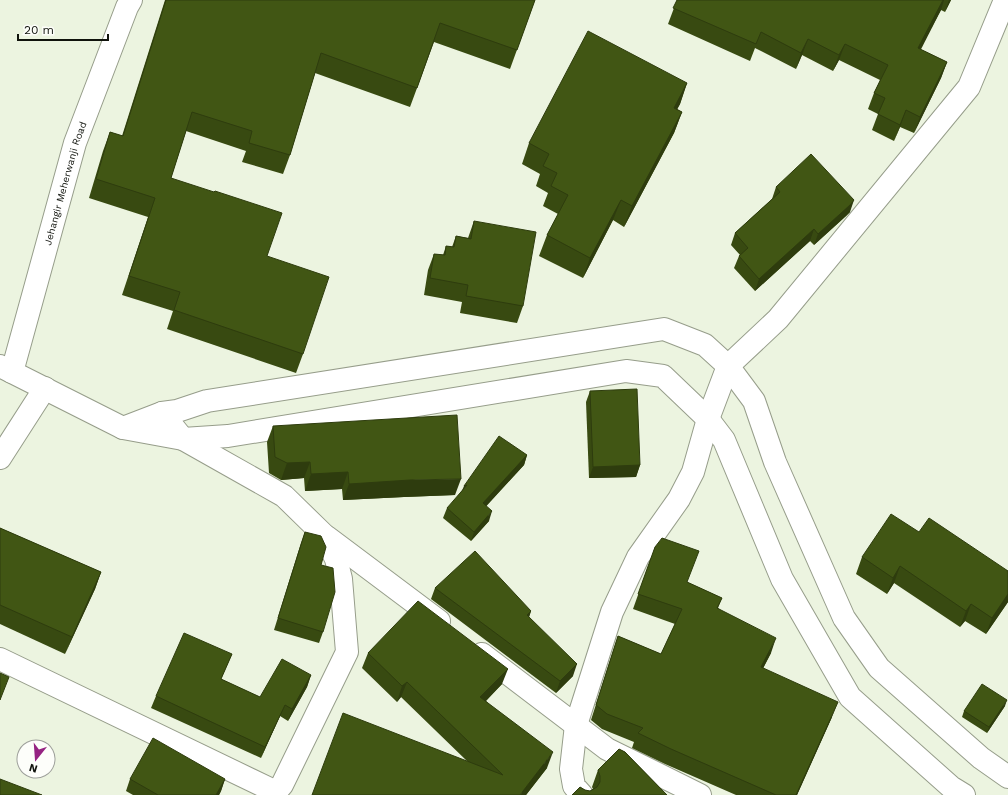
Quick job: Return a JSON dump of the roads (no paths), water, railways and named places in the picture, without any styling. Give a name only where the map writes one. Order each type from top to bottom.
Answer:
[{"type":"street","name":"Jehangir Meherwanji Road","points":[[6,369],[75,143],[131,0]]},
{"type":"street","points":[[582,795],[574,786],[571,769],[576,725],[612,612],[638,557],[679,498],[693,472],[708,419],[728,366],[778,319],[969,87],[1005,0]]},
{"type":"street","points":[[124,428],[162,413],[208,401],[664,329],[705,345],[728,366],[754,401],[775,462],[844,618],[879,668],[981,758],[1008,776]]},
{"type":"street","points":[[6,369],[124,428],[183,439],[236,435],[626,370],[663,376],[708,419],[724,440],[782,579],[850,696],[951,787],[964,795]]},
{"type":"street","points":[[0,458],[45,388]]},
{"type":"street","points":[[162,413],[183,439],[284,496],[324,535],[607,749],[700,795]]},
{"type":"street","points":[[0,659],[275,793],[282,785],[347,652],[341,579],[336,559],[324,535]]}]
